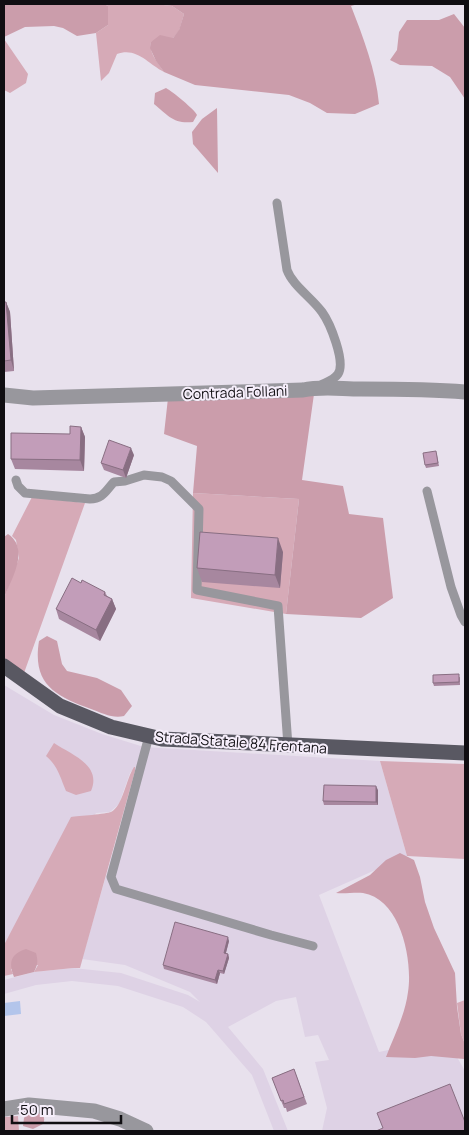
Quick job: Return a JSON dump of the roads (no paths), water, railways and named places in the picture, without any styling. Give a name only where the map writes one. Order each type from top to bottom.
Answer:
[{"type":"main road","name":"Strada Statale 84 Frentana","points":[[4,666],[60,706],[111,727],[162,739],[465,753]]},
{"type":"street","name":"Contrada Follani","points":[[4,396],[33,398],[303,390],[316,387],[423,389],[465,392]]},
{"type":"street","points":[[4,1109],[29,1105],[94,1111],[146,1131]]},
{"type":"lane","points":[[277,203],[290,279],[324,314],[337,345],[340,364],[339,374],[331,381],[316,387]]},
{"type":"lane","points":[[16,480],[18,486],[25,493],[90,499],[96,499],[104,495],[114,482],[125,481],[144,475],[162,477],[171,481],[199,509],[197,590],[278,606],[288,746]]},
{"type":"lane","points":[[427,491],[451,587],[460,615],[465,622]]},
{"type":"lane","points":[[149,736],[111,877],[116,889],[313,946]]},
{"type":"water","points":[[20,1001],[21,1014],[4,1016],[4,1003]]}]
